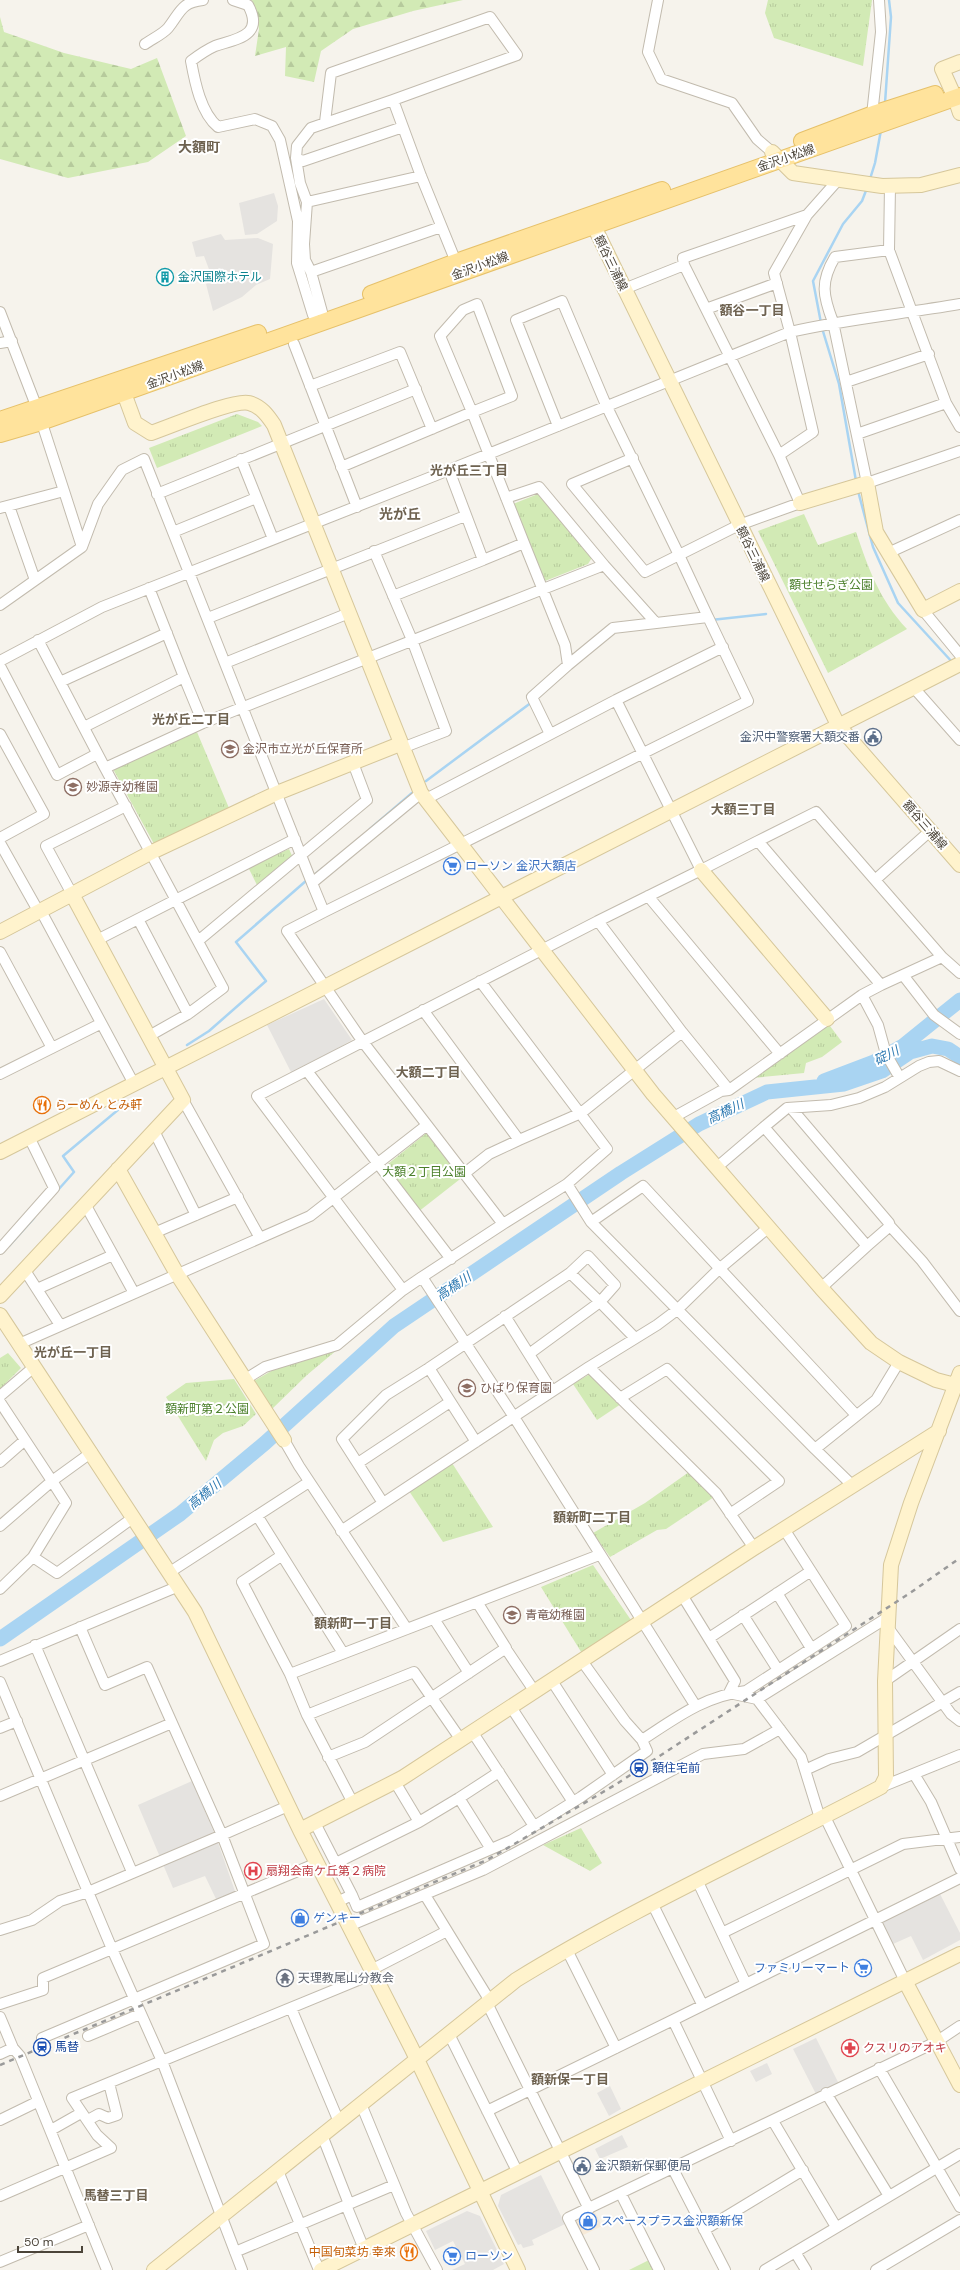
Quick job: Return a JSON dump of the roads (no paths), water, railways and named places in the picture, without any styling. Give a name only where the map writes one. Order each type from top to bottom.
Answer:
[{"type":"main road","name":"金沢小松線","points":[[0,420],[39,415],[124,392],[591,221],[775,156],[874,118],[892,114],[957,92]]},
{"type":"main road","name":"金沢小松線","points":[[0,434],[39,415],[456,262],[591,221]]},
{"type":"street","points":[[145,44],[168,29],[180,9],[194,1],[202,0]]},
{"type":"street","points":[[233,0],[248,5],[252,13],[253,20],[249,32],[236,41],[215,46],[202,52],[191,61],[194,79],[209,120],[218,127],[256,119],[272,126],[280,140],[298,221],[297,263],[317,313]]},
{"type":"street","points":[[658,0],[648,52],[661,79],[732,103],[757,139],[793,173],[886,186],[921,184],[960,175]]},
{"type":"street","points":[[874,118],[881,32],[880,0]]},
{"type":"street","points":[[317,313],[311,272],[305,260],[304,244],[307,202],[300,183],[296,158],[297,146],[303,136],[311,128],[325,122],[393,100],[517,55],[490,17],[331,73],[325,122]]},
{"type":"street","points":[[960,62],[942,69],[957,92],[960,113]]},
{"type":"street","points":[[393,100],[421,176],[456,262]]},
{"type":"street","points":[[296,158],[303,161],[403,127]]},
{"type":"street","points":[[307,202],[421,176]]},
{"type":"street","points":[[779,455],[813,432],[790,332],[774,273],[807,215],[838,180]]},
{"type":"street","points":[[886,186],[889,250],[914,312],[946,402],[960,427]]},
{"type":"street","points":[[800,503],[779,455],[684,265],[683,258],[807,215]]},
{"type":"street","name":"額谷三浦線","points":[[591,221],[838,725],[960,865]]},
{"type":"street","points":[[311,272],[441,226]]},
{"type":"street","points":[[889,250],[835,257],[826,271],[824,287],[825,301],[846,382],[857,434],[860,485],[876,532],[923,610],[960,655]]},
{"type":"street","points":[[624,289],[684,265]]},
{"type":"street","points":[[706,309],[777,283]]},
{"type":"street","points":[[503,1224],[363,1042],[287,932],[324,912],[748,701],[606,405],[562,301],[516,320],[558,426]]},
{"type":"street","points":[[341,467],[472,412],[512,396],[477,304],[463,310],[440,336],[472,412],[524,543],[544,589],[565,645],[568,665]]},
{"type":"street","points":[[0,661],[102,607],[357,507],[558,426],[606,405],[670,381],[790,332],[830,322],[914,312],[960,304]]},
{"type":"street","points":[[0,312],[39,415],[82,546]]},
{"type":"street","points":[[0,343],[12,341]]},
{"type":"street","points":[[294,344],[324,426],[357,507]]},
{"type":"street","points":[[310,386],[400,352],[432,429]]},
{"type":"street","points":[[846,382],[929,354]]},
{"type":"street","points":[[157,494],[416,389]]},
{"type":"street","points":[[124,392],[135,423],[151,433],[234,405],[249,403],[262,409],[274,426],[401,746],[423,796],[634,1070],[768,1228],[871,1343],[899,1362],[936,1380],[958,1383],[911,1503],[892,1564],[890,1622],[885,1681],[886,1777],[881,1787]]},
{"type":"street","points":[[857,434],[946,402]]},
{"type":"street","points":[[632,458],[572,484],[645,572],[739,525],[800,503],[860,485],[960,451]]},
{"type":"street","points":[[0,605],[82,546],[98,504],[122,470],[144,459],[324,912]]},
{"type":"street","points":[[241,459],[273,539]]},
{"type":"street","points":[[449,470],[465,516],[483,560]]},
{"type":"street","points":[[506,498],[539,487],[604,565],[656,623]]},
{"type":"street","points":[[35,580],[4,507],[64,491]]},
{"type":"street","points":[[173,532],[256,498]]},
{"type":"street","points":[[208,618],[465,516]]},
{"type":"street","points":[[888,553],[960,520]]},
{"type":"street","points":[[393,596],[524,543]]},
{"type":"street","points":[[0,932],[152,852],[278,793],[353,763],[446,731],[412,640],[374,551]]},
{"type":"street","points":[[105,768],[203,723],[604,565]]},
{"type":"street","points":[[149,588],[203,723]]},
{"type":"street","points":[[923,610],[960,591]]},
{"type":"street","points":[[225,663],[349,613]]},
{"type":"street","points":[[550,734],[532,697],[568,665],[614,628],[709,619]]},
{"type":"street","points":[[60,682],[166,633]]},
{"type":"street","points":[[38,640],[97,754],[152,852],[223,988],[188,1014],[149,1036]]},
{"type":"street","points":[[311,880],[423,796],[723,647]]},
{"type":"street","points":[[0,666],[57,774],[97,754]]},
{"type":"street","points":[[0,1152],[838,725],[955,667]]},
{"type":"street","points":[[84,727],[184,677]]},
{"type":"street","points":[[914,688],[960,740]]},
{"type":"street","points":[[616,700],[644,752],[701,870],[827,1019]]},
{"type":"street","points":[[0,734],[44,814],[0,838]]},
{"type":"street","points":[[198,941],[302,856],[367,800],[353,763]]},
{"type":"street","points":[[126,806],[46,846],[165,1068],[260,1238]]},
{"type":"street","points":[[404,1290],[257,1096],[541,949],[816,812],[942,957],[960,973]]},
{"type":"street","points":[[875,880],[930,831]]},
{"type":"street","points":[[97,940],[295,839]]},
{"type":"street","points":[[758,841],[881,984]]},
{"type":"street","points":[[0,843],[3,855],[36,907],[41,911],[100,1024],[134,1084]]},
{"type":"street","points":[[648,896],[780,1054]]},
{"type":"street","points":[[138,920],[188,1014]]},
{"type":"street","points":[[598,921],[682,1032],[729,1090]]},
{"type":"street","points":[[0,952],[52,1048]]},
{"type":"street","points":[[675,1118],[721,1091],[729,1090],[862,995],[881,984],[942,957]]},
{"type":"street","points":[[903,975],[930,1011],[960,1034]]},
{"type":"street","points":[[244,1380],[265,1367],[337,1345],[404,1290],[423,1279],[503,1224],[568,1186],[607,1150],[581,1113],[480,981]]},
{"type":"street","points":[[862,995],[878,1024],[886,1054],[897,1073]]},
{"type":"street","points":[[423,1010],[519,1140]]},
{"type":"street","points":[[0,1074],[100,1024]]},
{"type":"street","points":[[465,1173],[489,1154],[581,1113],[682,1032]]},
{"type":"street","points":[[716,1168],[787,1108],[831,1105],[859,1098],[885,1087],[919,1066],[929,1062],[939,1061],[960,1071]]},
{"type":"street","points":[[307,1071],[451,1259]]},
{"type":"street","points":[[0,1296],[183,1100]]},
{"type":"street","points":[[791,1108],[890,1226],[922,1261],[960,1311]]},
{"type":"street","points":[[19,1344],[310,1216],[427,1125]]},
{"type":"street","points":[[764,1127],[867,1246]]},
{"type":"street","points":[[154,1131],[196,1215]]},
{"type":"street","points":[[0,1249],[54,1188],[29,1137]]},
{"type":"street","points":[[118,1169],[177,1274],[284,1440],[309,1482],[407,1629]]},
{"type":"street","points":[[568,1186],[590,1219],[677,1310],[815,1450],[852,1485]]},
{"type":"street","points":[[590,1219],[643,1186],[856,1415]]},
{"type":"street","points":[[154,1233],[238,1197]]},
{"type":"street","points":[[85,1204],[134,1293]]},
{"type":"street","points":[[821,1288],[890,1226]]},
{"type":"street","points":[[341,1531],[677,1310],[719,1269],[768,1228]]},
{"type":"street","points":[[37,1289],[113,1255]]},
{"type":"street","points":[[383,1503],[342,1439],[386,1396],[570,1273],[588,1256],[615,1285],[600,1302],[529,1354]]},
{"type":"street","points":[[24,1269],[60,1325]]},
{"type":"street","points":[[570,1273],[635,1338]]},
{"type":"street","points":[[423,1279],[514,1417],[599,1555],[695,1705]]},
{"type":"street","points":[[0,1315],[92,1452],[195,1612],[316,1863],[417,2059],[518,2270]]},
{"type":"street","points":[[505,1316],[552,1391]]},
{"type":"street","points":[[815,1450],[876,1400],[899,1362]]},
{"type":"street","points":[[0,1396],[34,1367]]},
{"type":"street","points":[[589,1367],[716,1493],[754,1548]]},
{"type":"street","points":[[429,1368],[476,1442]]},
{"type":"street","points":[[620,1398],[667,1369],[779,1481],[730,1514]]},
{"type":"street","points":[[0,1402],[66,1503],[33,1557],[0,1589]]},
{"type":"street","points":[[358,1463],[450,1402]]},
{"type":"street","points":[[300,1830],[395,1782],[512,1708],[754,1548],[938,1431]]},
{"type":"street","points":[[0,1462],[25,1440]]},
{"type":"street","points":[[0,1526],[52,1481],[92,1452]]},
{"type":"street","points":[[170,1572],[258,1517],[309,1482]]},
{"type":"street","points":[[258,1517],[343,1653]]},
{"type":"street","points":[[33,1557],[56,1573],[135,1519]]},
{"type":"street","points":[[642,1740],[695,1705],[729,1693],[746,1690],[846,1626],[784,1529]]},
{"type":"street","points":[[290,1674],[599,1555]]},
{"type":"street","points":[[281,1556],[242,1582],[290,1674],[307,1715],[328,1757],[353,1803]]},
{"type":"street","points":[[709,1638],[811,1571]]},
{"type":"street","points":[[0,1661],[35,1645],[179,1586]]},
{"type":"street","points":[[777,1593],[811,1648]]},
{"type":"street","points":[[682,1596],[735,1681],[729,1693]]},
{"type":"street","points":[[477,1602],[535,1692]]},
{"type":"street","points":[[743,1615],[778,1670]]},
{"type":"street","points":[[434,1619],[469,1673]]},
{"type":"street","points":[[890,1622],[914,1662],[944,1701],[951,1714],[960,1721]]},
{"type":"street","points":[[757,1699],[890,1622]]},
{"type":"street","points":[[42,2038],[264,1944],[222,1834],[147,1667],[105,1685],[80,1627]]},
{"type":"street","points":[[885,1681],[960,1629]]},
{"type":"street","points":[[35,1645],[132,1872]]},
{"type":"street","points":[[328,1757],[365,1742],[506,1648],[504,1646]]},
{"type":"street","points":[[315,1822],[357,1907],[491,1849],[534,1826],[573,1802],[648,1751],[642,1740],[625,1721],[582,1661]]},
{"type":"street","points":[[307,1715],[414,1672],[433,1697],[461,1740]]},
{"type":"street","points":[[552,1681],[613,1775]]},
{"type":"street","points":[[0,1682],[112,1949],[162,2061],[220,2216],[242,2270]]},
{"type":"street","points":[[805,1770],[829,1759],[858,1752],[885,1734],[960,1692]]},
{"type":"street","points":[[729,1693],[757,1699],[802,1757],[819,1815],[825,1817],[877,1920],[905,1981],[960,2085]]},
{"type":"street","points":[[512,1708],[573,1802]]},
{"type":"street","points":[[0,1728],[17,1721]]},
{"type":"street","points":[[0,1796],[172,1723]]},
{"type":"street","points":[[349,1926],[483,1870],[703,1754],[744,1749],[780,1729]]},
{"type":"street","points":[[473,1733],[534,1826]]},
{"type":"street","points":[[154,2270],[516,1980],[567,1950],[881,1787],[960,1755]]},
{"type":"street","points":[[336,1863],[419,1822],[499,1772]]},
{"type":"street","points":[[914,1774],[932,1802],[946,1839],[960,1869]]},
{"type":"street","points":[[395,1782],[419,1822]]},
{"type":"street","points":[[459,1798],[491,1849]]},
{"type":"street","points":[[0,1930],[32,1920],[60,1901],[88,1892],[288,1806]]},
{"type":"street","points":[[722,1933],[902,1844],[960,1837]]},
{"type":"street","points":[[0,2004],[43,1990],[43,1978],[316,1863]]},
{"type":"street","points":[[487,2111],[960,1878]]},
{"type":"street","points":[[698,1882],[746,1984]]},
{"type":"street","points":[[337,1902],[352,1895]]},
{"type":"street","points":[[425,1895],[489,2002],[589,2209]]},
{"type":"street","points":[[653,1905],[702,2004]]},
{"type":"street","points":[[0,2196],[111,2148],[97,2134],[72,2098],[291,2008],[372,1972],[446,1931]]},
{"type":"street","points":[[567,1950],[616,2048]]},
{"type":"street","points":[[278,2171],[320,2270],[960,1954]]},
{"type":"street","points":[[291,2008],[339,2122]]},
{"type":"street","points":[[88,2036],[140,2014]]},
{"type":"street","points":[[0,2018],[13,2048],[20,2056],[37,2102],[52,2130],[65,2169],[108,2270]]},
{"type":"street","points":[[673,2020],[704,2081],[731,2141]]},
{"type":"street","points":[[594,2270],[568,2218],[773,2121],[826,2093],[936,2042],[960,2026]]},
{"type":"street","points":[[449,2034],[518,2173]]},
{"type":"street","points":[[0,2054],[13,2048]]},
{"type":"street","points":[[879,2068],[960,2207]]},
{"type":"street","points":[[52,2130],[85,2117],[99,2114],[108,2118],[117,2115],[109,2083]]},
{"type":"street","points":[[826,2093],[889,2196]]},
{"type":"street","points":[[0,2120],[37,2102]]},
{"type":"street","points":[[361,2104],[394,2185],[437,2270]]},
{"type":"street","points":[[773,2121],[836,2227]]},
{"type":"street","points":[[322,2135],[364,2249]]},
{"type":"street","points":[[765,2270],[960,2154]]},
{"type":"street","points":[[673,2169],[725,2270]]},
{"type":"street","points":[[704,2230],[803,2170]]},
{"type":"street","points":[[235,2252],[394,2185]]},
{"type":"street","points":[[621,2194],[659,2270]]},
{"type":"street","points":[[876,2270],[960,2220]]},
{"type":"street","points":[[0,2262],[89,2225]]},
{"type":"street","points":[[795,2252],[806,2270]]},
{"type":"waterway","points":[[885,103],[891,17],[889,0]]},
{"type":"waterway","points":[[870,179],[875,163],[881,130]]},
{"type":"waterway","points":[[821,323],[813,281],[843,224],[862,201],[867,188]]},
{"type":"waterway","points":[[822,328],[839,384],[856,481]]},
{"type":"waterway","points":[[858,491],[873,547],[898,603],[953,663]]},
{"type":"waterway","points":[[711,620],[766,614]]},
{"type":"waterway","points":[[426,781],[532,702]]},
{"type":"waterway","points":[[370,829],[412,793]]},
{"type":"waterway","points":[[313,876],[323,868]]},
{"type":"waterway","points":[[187,1045],[209,1031],[266,981],[236,942],[307,880]]},
{"type":"waterway","name":"碇川","points":[[824,1081],[874,1062],[903,1046],[960,1000]]},
{"type":"waterway","name":"高橋川","points":[[0,1639],[180,1514],[265,1443],[394,1326],[621,1173],[699,1124],[767,1092],[844,1084],[882,1071],[910,1052],[932,1046],[948,1049],[960,1057]]},
{"type":"waterway","points":[[58,1190],[74,1172],[63,1156],[119,1109]]},
{"type":"waterway","points":[[9,1246],[34,1218]]},
{"type":"railway","points":[[0,2065],[487,1860],[615,1785],[910,1593],[960,1558]]},
{"type":"place","name":"金沢国際ホテル","points":[[165,277]]},
{"type":"place","name":"金沢中警察署大額交番","points":[[873,737]]},
{"type":"place","name":"金沢市立光が丘保育所","points":[[230,749]]},
{"type":"place","name":"妙源寺幼稚園","points":[[73,787]]},
{"type":"place","name":"ローソン 金沢大額店","points":[[452,866]]},
{"type":"place","name":"らーめん とみ軒","points":[[42,1105]]},
{"type":"place","name":"ひばり保育園","points":[[467,1388]]},
{"type":"place","name":"青竜幼稚園","points":[[512,1615]]},
{"type":"place","name":"額住宅前","points":[[639,1768]]},
{"type":"place","name":"扇翔会南ケ丘第２病院","points":[[253,1871]]},
{"type":"place","name":"ゲンキー","points":[[300,1918]]},
{"type":"place","name":"ファミリーマート","points":[[863,1968]]},
{"type":"place","name":"天理教尾山分教会","points":[[285,1978]]},
{"type":"place","name":"馬替","points":[[42,2047]]},
{"type":"place","name":"クスリのアオキ","points":[[850,2048]]},
{"type":"place","name":"金沢額新保郵便局","points":[[582,2166]]},
{"type":"place","name":"スペースプラス金沢額新保","points":[[588,2221]]},
{"type":"place","name":"中国旬菜坊 幸來","points":[[409,2252]]},
{"type":"place","name":"ローソン","points":[[452,2256]]},
{"type":"district","name":"大額町","points":[[199,147]]},
{"type":"district","name":"額谷一丁目","points":[[752,310]]},
{"type":"district","name":"光が丘三丁目","points":[[469,470]]},
{"type":"district","name":"光が丘","points":[[400,514]]},
{"type":"district","name":"光が丘二丁目","points":[[191,719]]},
{"type":"district","name":"大額三丁目","points":[[743,809]]},
{"type":"district","name":"大額二丁目","points":[[428,1072]]},
{"type":"district","name":"光が丘一丁目","points":[[73,1352]]},
{"type":"district","name":"額新町二丁目","points":[[592,1517]]},
{"type":"district","name":"額新町一丁目","points":[[353,1623]]},
{"type":"district","name":"額新保一丁目","points":[[570,2079]]},
{"type":"district","name":"馬替三丁目","points":[[116,2195]]},
{"type":"park label","name":"額せせらぎ公園","points":[[831,585]]},
{"type":"park label","name":"大額２丁目公園","points":[[424,1172]]},
{"type":"park label","name":"額新町第２公園","points":[[207,1409]]}]
